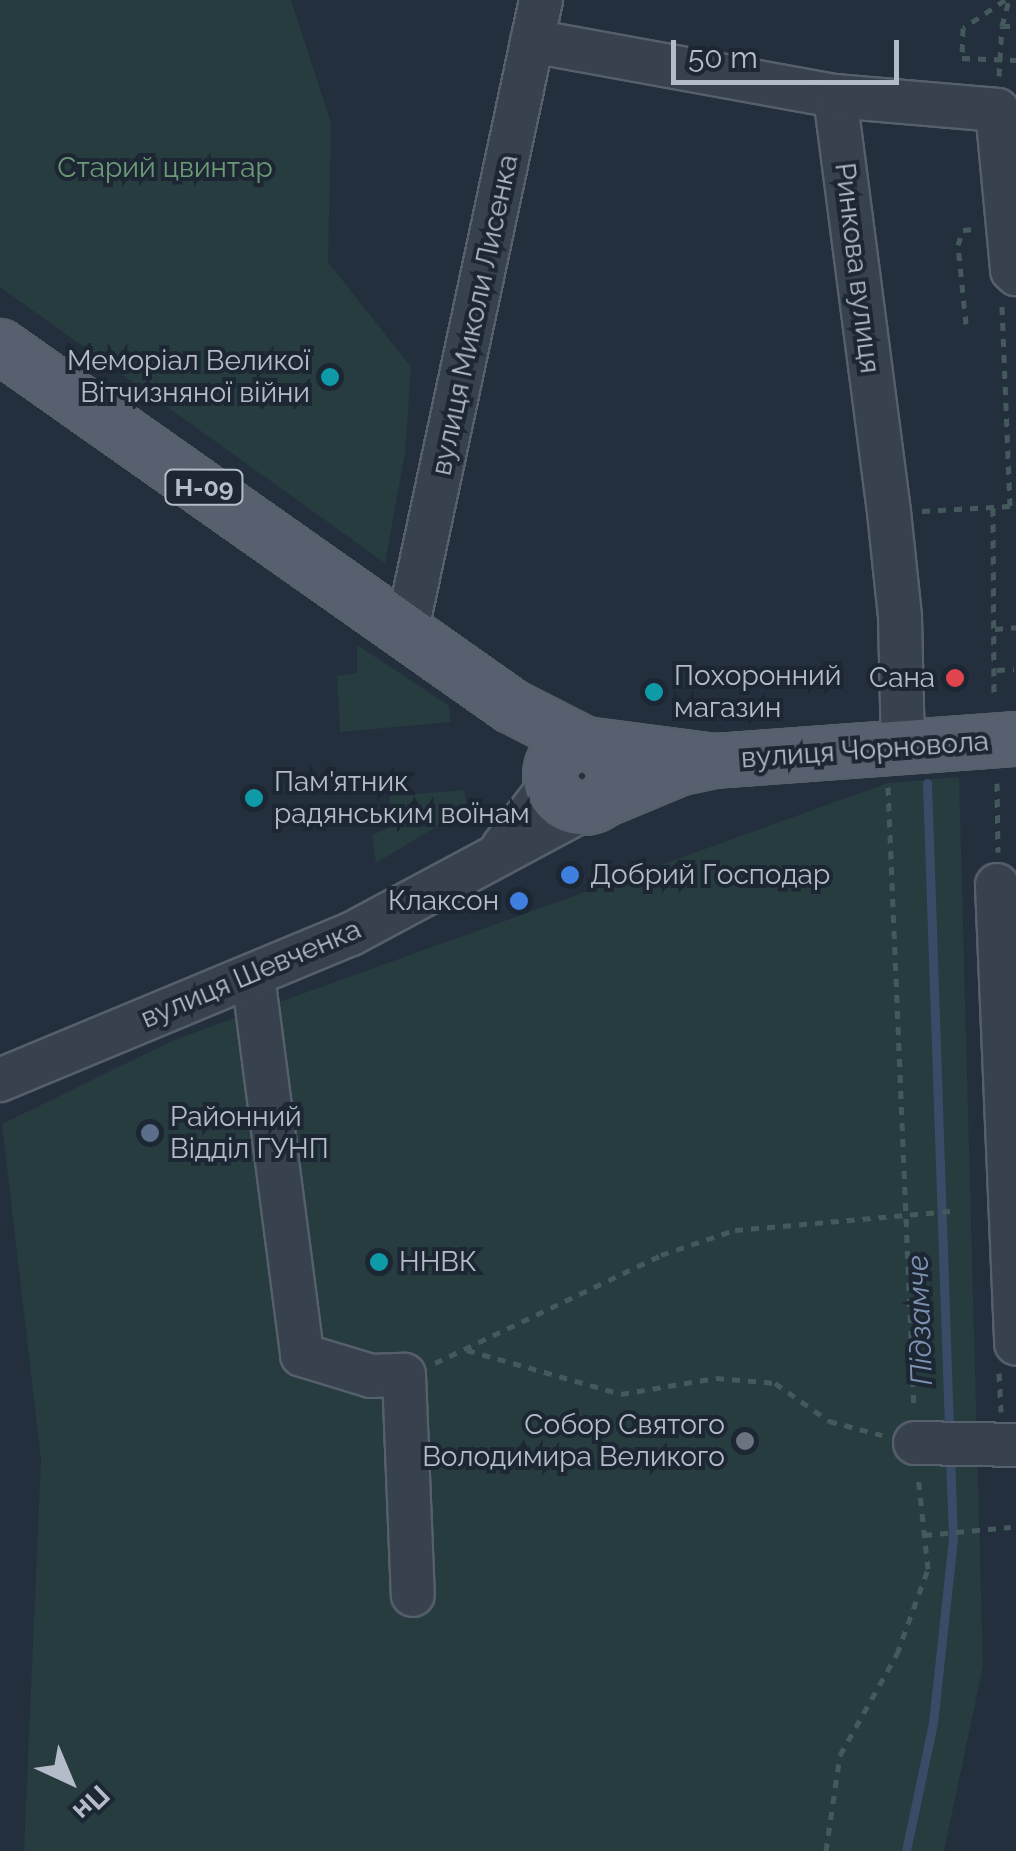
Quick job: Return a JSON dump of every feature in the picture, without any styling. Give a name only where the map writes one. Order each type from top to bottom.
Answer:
[{"type":"main road","name":"Н-09","points":[[0,346],[407,629],[511,706],[575,780]]},
{"type":"main road","name":"вулиця Чорновола","points":[[575,780],[714,761],[896,765],[1002,741]]},
{"type":"street","name":"вулиця Миколи Лисенка","points":[[407,629],[541,0]]},
{"type":"street","points":[[532,41],[835,96],[997,110],[1014,272]]},
{"type":"street","name":"Ринкова вулиця","points":[[835,96],[900,617],[896,765]]},
{"type":"street","name":"вулиця Шевченка","points":[[0,1080],[351,934],[496,856],[575,780]]},
{"type":"street","points":[[998,871],[1016,1344]]},
{"type":"street","points":[[254,976],[302,1356],[371,1376],[404,1375],[414,1595]]},
{"type":"street","points":[[939,1444],[1016,1445]]},
{"type":"path","points":[[997,110],[1007,0]]},
{"type":"path","points":[[1007,0],[963,28],[962,58],[1016,60]]},
{"type":"path","points":[[1002,26],[1016,26]]},
{"type":"path","points":[[966,324],[958,244],[963,230],[1008,226]]},
{"type":"path","points":[[889,512],[1010,506],[1001,287],[1014,272]]},
{"type":"path","points":[[1004,365],[1016,365]]},
{"type":"path","points":[[993,506],[996,670],[1002,741],[998,871]]},
{"type":"path","points":[[995,629],[1016,627]]},
{"type":"path","points":[[996,670],[1014,669]]},
{"type":"path","points":[[826,1851],[840,1755],[898,1654],[928,1569],[924,1535],[939,1444],[905,1212],[896,765]]},
{"type":"path","points":[[404,1375],[466,1350],[572,1294],[661,1255],[735,1230],[905,1212],[951,1211]]},
{"type":"path","points":[[466,1350],[621,1394],[716,1378],[775,1384],[828,1421],[939,1444]]},
{"type":"path","points":[[924,1535],[1010,1527]]},
{"type":"green space","name":"Старий цвинтар","points":[[0,0],[291,0],[331,123],[328,262],[411,367],[405,453],[385,563],[0,287]]},
{"type":"green space","points":[[357,645],[449,706],[451,722],[340,732],[337,676],[357,673]]},
{"type":"green space","points":[[959,777],[983,1666],[944,1851],[24,1851],[41,1460],[2,1124],[174,1040],[888,783]]},
{"type":"green space","points":[[464,790],[467,808],[376,863],[372,835],[390,827],[390,796]]},
{"type":"waterway","name":"Підзамче","points":[[927,783],[949,1430]]},
{"type":"waterway","name":"Підзамче","points":[[906,1851],[933,1723],[953,1539],[950,1456]]},
{"type":"place","name":"Меморіал Великої Вітчизняної війни","points":[[330,377]]},
{"type":"place","name":"Сана","points":[[955,678]]},
{"type":"place","name":"Похоронний магазин","points":[[654,692]]},
{"type":"place","name":"Пам'ятник радянським воїнам","points":[[254,798]]},
{"type":"place","name":"Добрий Господар","points":[[570,875]]},
{"type":"place","name":"Клаксон","points":[[519,901]]},
{"type":"place","name":"Районний Відділ ГУНП","points":[[150,1133]]},
{"type":"place","name":"ННВК","points":[[379,1262]]},
{"type":"place","name":"Собор Святого Володимира Великого","points":[[745,1441]]}]
